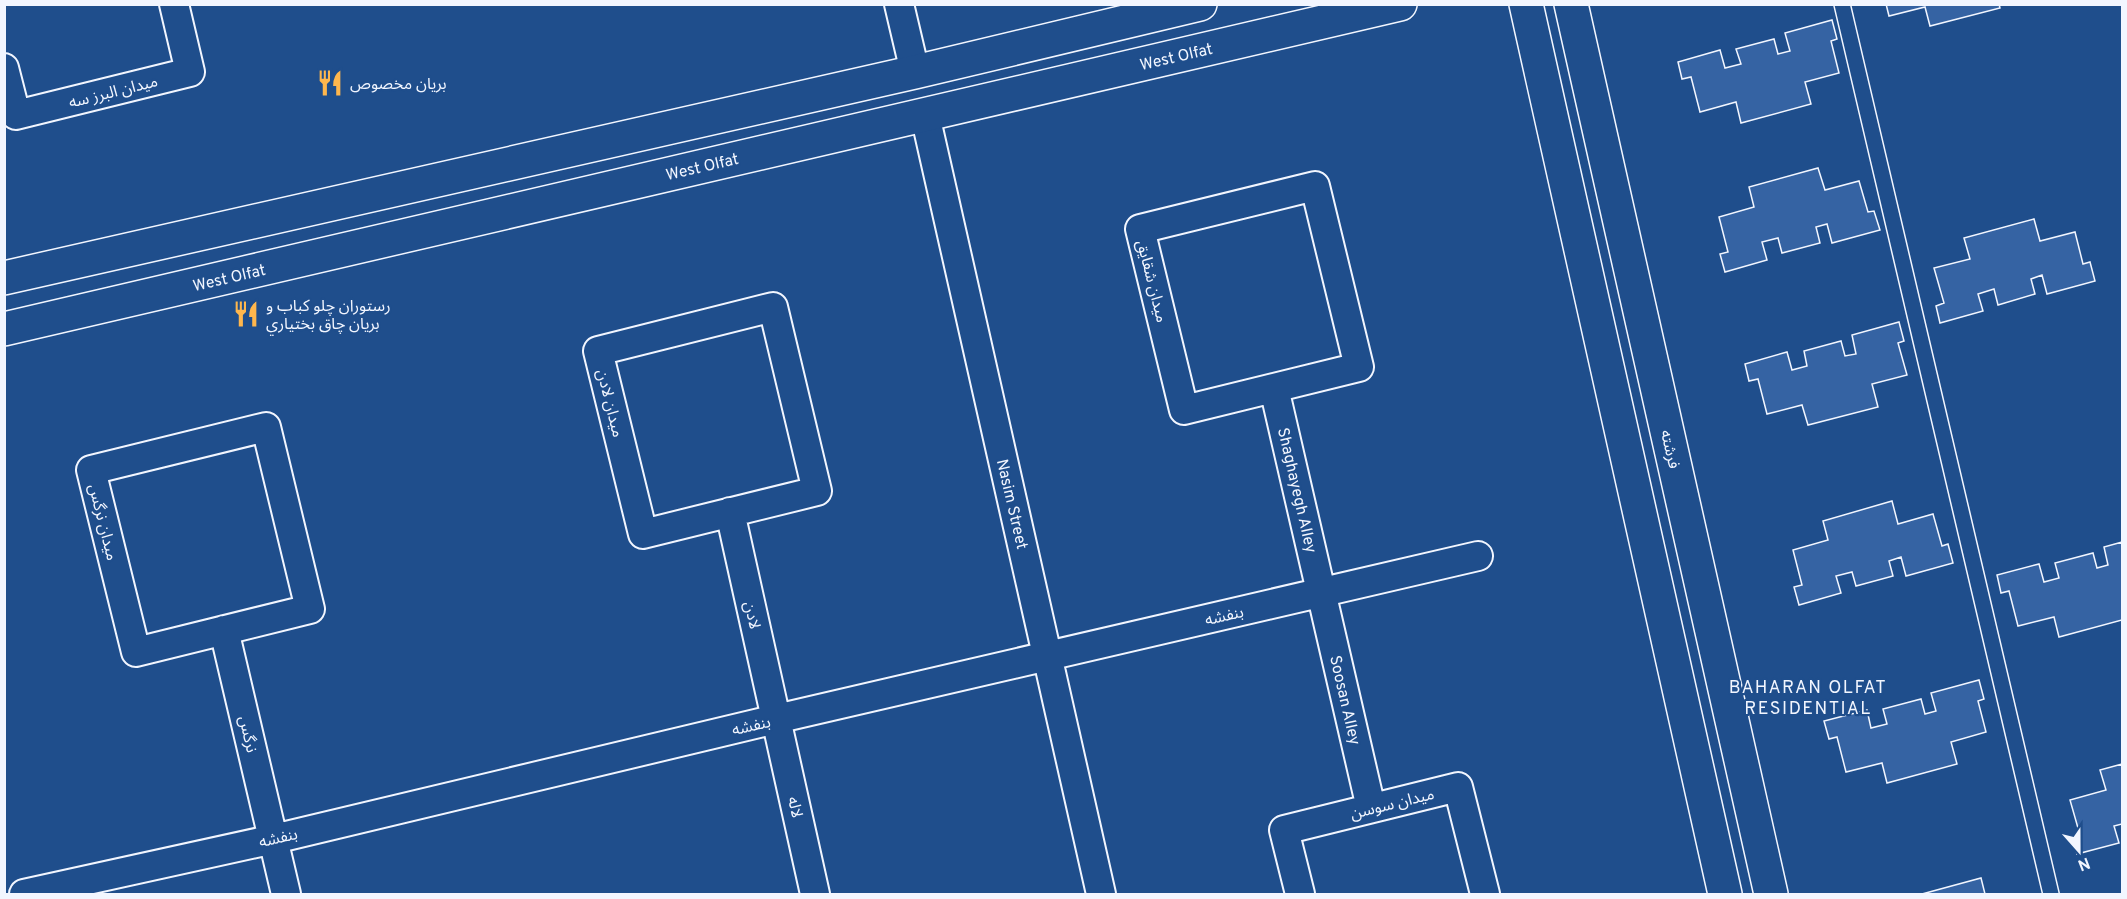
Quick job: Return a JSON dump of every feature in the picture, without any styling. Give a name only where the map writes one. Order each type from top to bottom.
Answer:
[{"type":"main road","points":[[4,278],[915,72],[1200,4]]},
{"type":"main road","name":"West Olfat","points":[[4,329],[1400,4]]},
{"type":"main road","points":[[1526,4],[1725,894]]},
{"type":"main road","name":"فرشته","points":[[1571,4],[1771,894]]},
{"type":"street","name":"میدان البرز سه","points":[[4,68],[16,115],[190,72],[174,4]]},
{"type":"street","points":[[899,4],[915,72]]},
{"type":"street","name":"Nasim Street","points":[[925,114],[1101,894]]},
{"type":"street","name":"میدان شقایق","points":[[1315,186],[1359,367],[1274,388],[1184,410],[1140,229],[1315,186]]},
{"type":"street","name":"میدان لادن","points":[[773,308],[818,490],[730,512],[643,534],[598,351],[773,308]]},
{"type":"street","name":"Shaghayegh Alley","points":[[1274,388],[1321,593]]},
{"type":"street","name":"میدان نرگس","points":[[266,427],[310,609],[224,630],[136,652],[91,470],[266,427]]},
{"type":"street","name":"لادن","points":[[730,512],[776,719]]},
{"type":"street","name":"بنفشه","points":[[24,894],[273,839],[776,719],[1478,556]]},
{"type":"street","name":"Soosan Alley","points":[[1321,593],[1371,808]]},
{"type":"street","name":"نرگس","points":[[224,630],[286,894]]},
{"type":"street","name":"لاله","points":[[776,719],[815,894]]},
{"type":"street","name":"میدان سوسن","points":[[1300,894],[1284,830],[1458,787],[1485,894]]},
{"type":"lane","points":[[1842,4],[2051,894]]},
{"type":"building","points":[[1886,4],[1999,4],[2000,8],[1930,26],[1925,7],[1889,16]]},
{"type":"building","points":[[1832,20],[1837,39],[1831,41],[1839,73],[1805,82],[1811,104],[1741,123],[1736,102],[1700,112],[1691,77],[1682,79],[1678,62],[1720,50],[1725,68],[1741,64],[1736,49],[1774,39],[1778,54],[1790,51],[1785,33]]},
{"type":"building","points":[[1818,168],[1825,190],[1859,181],[1868,212],[1874,211],[1880,230],[1832,243],[1827,224],[1816,227],[1820,243],[1782,253],[1778,238],[1762,242],[1767,260],[1725,272],[1720,254],[1728,252],[1719,217],[1754,207],[1749,187]]},
{"type":"building","points":[[2034,219],[2040,241],[2075,232],[2083,264],[2090,262],[2095,281],[2047,294],[2042,275],[2031,279],[2035,294],[1998,305],[1994,289],[1978,294],[1983,311],[1940,323],[1936,306],[1944,303],[1934,268],[1970,259],[1964,238]]},
{"type":"building","points":[[1899,322],[1904,341],[1898,343],[1907,375],[1872,384],[1878,407],[1808,425],[1802,405],[1767,414],[1758,379],[1749,381],[1745,364],[1787,352],[1792,370],[1807,366],[1804,351],[1841,341],[1845,356],[1856,354],[1852,335]]},
{"type":"building","points":[[1892,501],[1898,524],[1933,514],[1942,546],[1948,544],[1953,563],[1906,576],[1901,557],[1889,561],[1893,576],[1856,586],[1852,572],[1836,576],[1841,593],[1799,605],[1794,587],[1802,585],[1793,550],[1828,540],[1823,521]]},
{"type":"building","points":[[2122,542],[2122,620],[2059,637],[2054,617],[2018,626],[2009,591],[2001,593],[1997,575],[2039,564],[2044,582],[2059,578],[2055,563],[2093,553],[2097,568],[2108,565],[2104,547]]},
{"type":"building","points":[[1979,680],[1984,699],[1978,701],[1986,732],[1951,742],[1957,764],[1887,783],[1882,763],[1846,772],[1837,737],[1829,739],[1824,721],[1867,710],[1871,728],[1887,724],[1883,709],[1921,699],[1925,714],[1936,711],[1931,693]]},
{"type":"building","points":[[2122,764],[2122,824],[2114,826],[2119,843],[2077,854],[2072,837],[2080,835],[2070,800],[2106,790],[2100,770]]},
{"type":"building","points":[[1981,878],[1985,894],[1922,894]]},
{"type":"place","name":"بریان مخصوص","points":[[330,83]]},
{"type":"place","name":"رستوران چلو كباب و بريان چاق بختياري","points":[[246,314]]},
{"type":"district","name":"BAHARAN OLFAT RESIDENTIAL","points":[[1808,697]]}]
